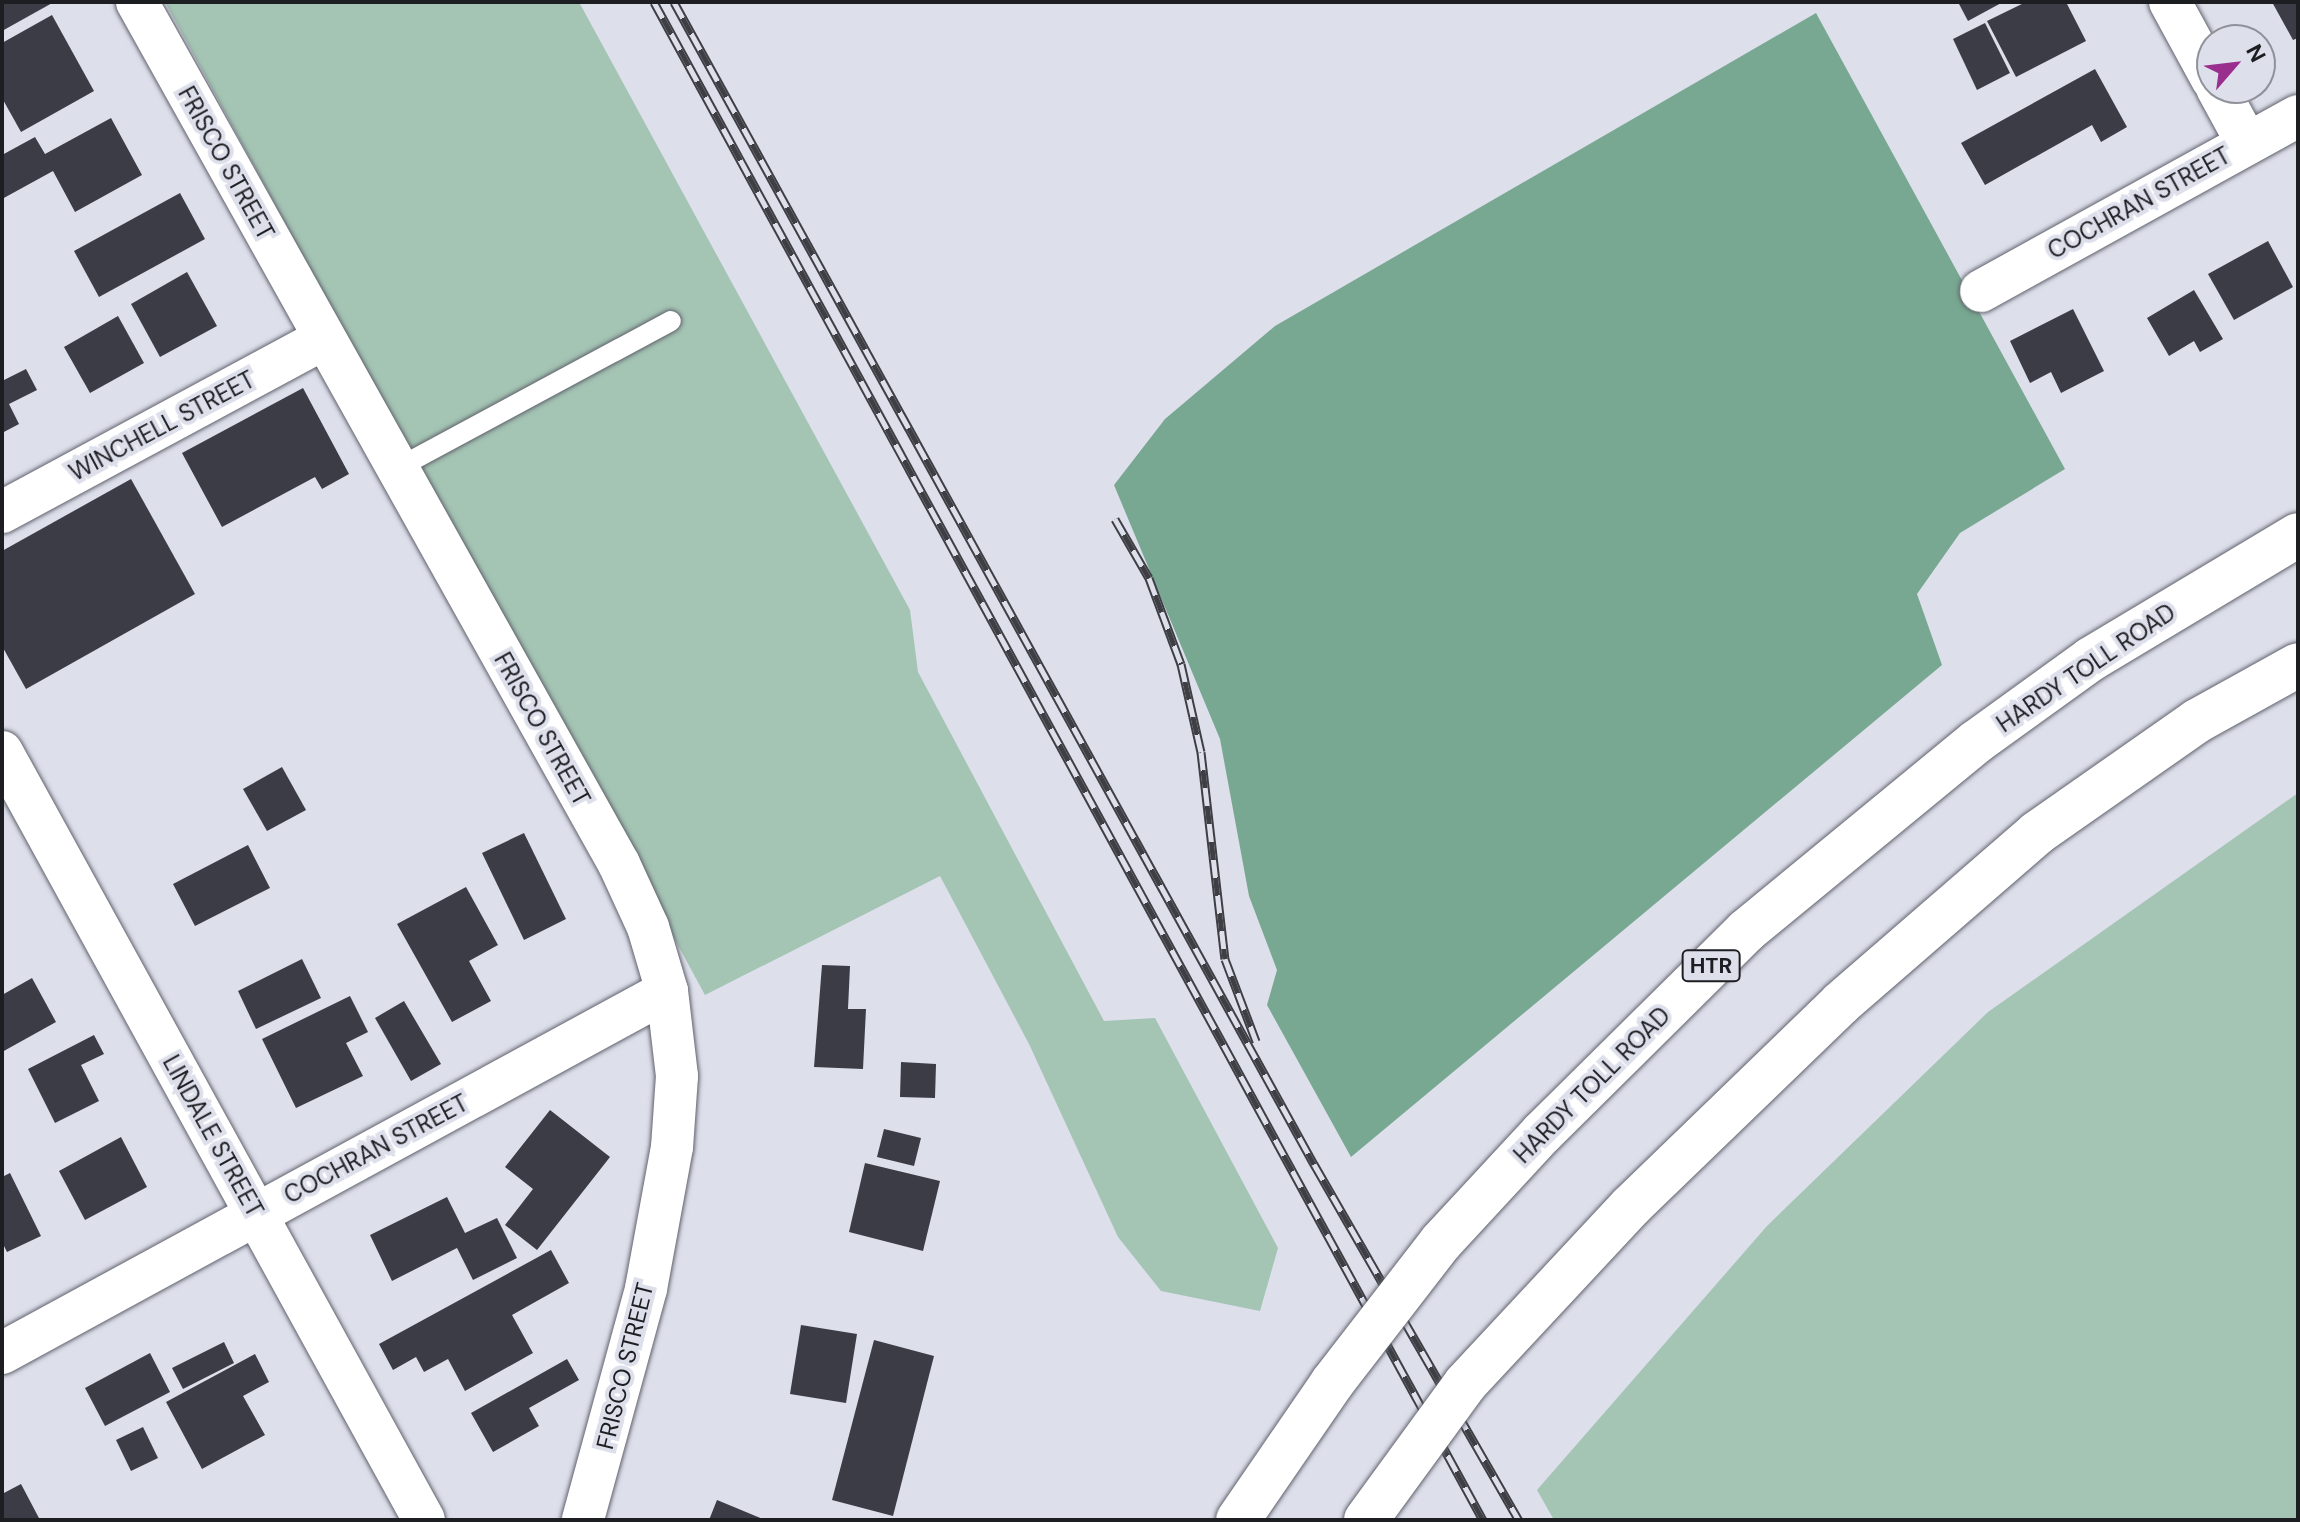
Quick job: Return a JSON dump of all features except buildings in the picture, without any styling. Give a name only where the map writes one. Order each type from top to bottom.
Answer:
[{"type":"highway","name":"HARDY TOLL ROAD","points":[[1238,1520],[1332,1383],[1441,1242],[1542,1133],[1746,931],[1976,742],[2091,659],[2298,535]]},
{"type":"highway","points":[[1366,1520],[1465,1384],[1631,1206],[1841,1003],[2037,833],[2197,721],[2298,665]]},
{"type":"street","name":"FRISCO STREET","points":[[137,2],[619,864],[648,927],[667,991],[677,1076],[672,1147],[646,1289],[583,1520]]},
{"type":"street","points":[[2170,2],[2196,50]]},
{"type":"street","points":[[2226,104],[2247,143]]},
{"type":"street","name":"COCHRAN STREET","points":[[1981,291],[2298,116]]},
{"type":"street","name":"WINCHELL STREET","points":[[2,512],[323,339]]},
{"type":"street","name":"LINDALE STREET","points":[[2,752],[424,1520]]},
{"type":"street","name":"COCHRAN STREET","points":[[2,1353],[667,991]]},
{"type":"lane","points":[[396,469],[671,321]]},
{"type":"green space","points":[[165,2],[579,2],[910,610],[918,672],[1104,1021],[1155,1018],[1278,1248],[1260,1311],[1161,1291],[1118,1237],[1029,1044],[940,876],[705,995]]},
{"type":"green space","points":[[1816,13],[2065,469],[1960,533],[1917,594],[1942,665],[1351,1157],[1267,1005],[1277,970],[1249,896],[1220,739],[1114,485],[1165,419],[1275,326]]},
{"type":"green space","points":[[2298,793],[2298,1520],[1554,1520],[1537,1490],[1767,1226],[1988,1012]]},
{"type":"railway","points":[[654,2],[1483,1520]]},
{"type":"railway","points":[[674,2],[1314,1164],[1519,1520]]},
{"type":"railway","points":[[1115,519],[1149,578],[1181,664],[1201,752],[1225,959],[1256,1041]]}]
